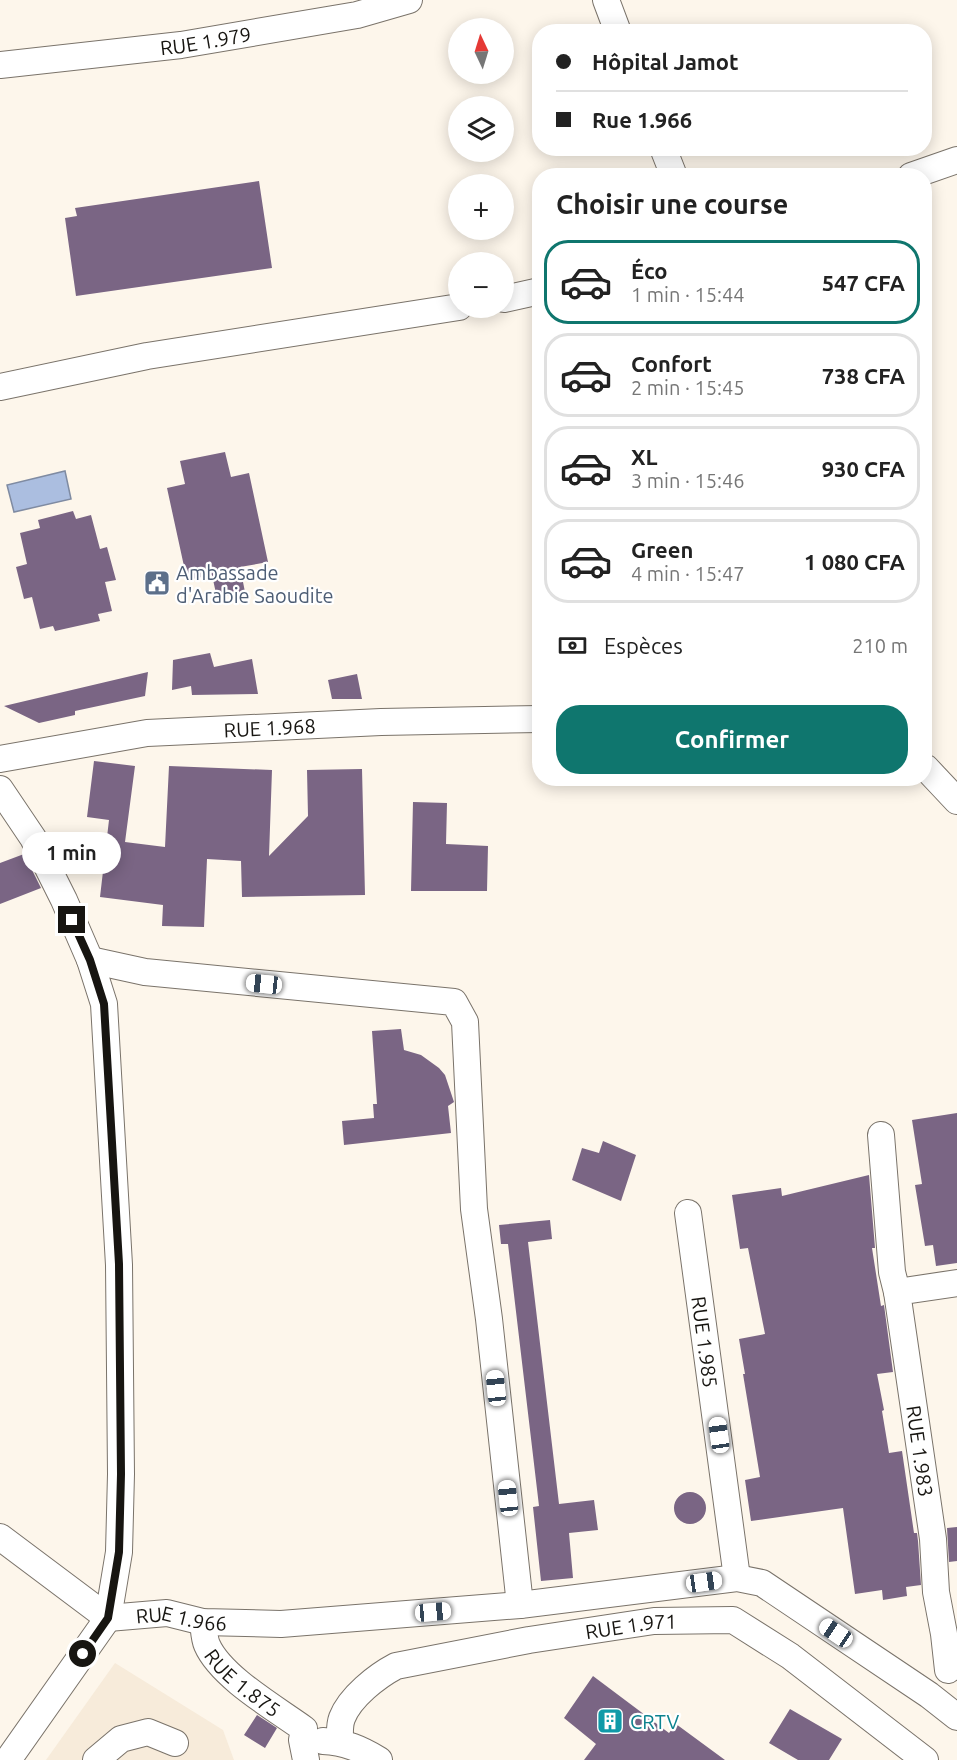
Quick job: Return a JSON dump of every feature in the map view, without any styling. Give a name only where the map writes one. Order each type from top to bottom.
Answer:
[{"type":"street","name":"RUE 1.979","points":[[0,65],[181,45],[357,15],[409,0]]},
{"type":"street","points":[[606,0],[615,24]]},
{"type":"street","points":[[932,169],[957,160]]},
{"type":"street","points":[[514,297],[532,293]]},
{"type":"street","points":[[0,387],[147,356],[448,309]]},
{"type":"street","name":"RUE 1.968","points":[[0,759],[147,733],[381,722],[532,719]]},
{"type":"street","points":[[932,774],[957,801]]},
{"type":"street","name":"RUE 1.966","points":[[0,789],[33,838],[90,960],[104,1004],[119,1264],[121,1474],[119,1552],[108,1618],[166,1613],[203,1622],[281,1624],[520,1605],[737,1578],[762,1582],[929,1695],[957,1717]]},
{"type":"street","points":[[90,960],[145,972],[454,1002],[465,1022],[474,1209],[489,1319],[520,1605]]},
{"type":"street","points":[[881,1135],[892,1272],[897,1292],[957,1283]]},
{"type":"street","name":"RUE 1.985","points":[[688,1213],[737,1578]]},
{"type":"street","name":"RUE 1.983","points":[[897,1292],[933,1539],[936,1592],[952,1664],[929,1695]]},
{"type":"street","points":[[0,1537],[108,1618],[8,1760]]},
{"type":"street","name":"RUE 1.971","points":[[340,1742],[340,1725],[343,1715],[361,1692],[379,1676],[396,1666],[530,1640],[654,1622],[733,1620],[790,1656],[925,1760]]},
{"type":"street","name":"RUE 1.875","points":[[203,1622],[206,1643],[219,1664],[253,1693],[304,1743]]},
{"type":"street","points":[[96,1760],[121,1739],[148,1732],[175,1743]]},
{"type":"street","points":[[304,1743],[340,1742],[362,1749],[379,1760]]},
{"type":"shaded area","points":[[115,1663],[223,1730],[234,1760],[46,1760]]},
{"type":"water","points":[[65,471],[71,499],[14,512],[7,485]]},
{"type":"building","points":[[259,181],[272,268],[76,296],[65,218],[77,216],[75,208]]},
{"type":"building","points":[[225,452],[231,477],[249,473],[268,562],[240,567],[245,592],[217,598],[212,575],[187,580],[167,488],[185,484],[180,461]]},
{"type":"building","points":[[73,511],[76,519],[91,515],[100,549],[107,547],[116,580],[105,582],[112,611],[98,614],[100,621],[55,631],[53,626],[40,629],[32,597],[24,599],[16,567],[27,564],[20,533],[40,528],[38,520]]},
{"type":"building","points":[[210,653],[214,667],[252,659],[258,694],[192,695],[191,686],[172,690],[173,660]]},
{"type":"building","points":[[148,672],[145,696],[75,711],[75,715],[39,723],[4,706]]},
{"type":"building","points":[[357,674],[362,699],[332,699],[328,680]]},
{"type":"building","points":[[94,761],[135,766],[125,842],[165,847],[169,766],[272,770],[269,856],[308,816],[307,770],[362,769],[365,895],[242,897],[241,861],[207,859],[204,927],[162,926],[163,905],[100,897],[109,820],[87,817]]},
{"type":"building","points":[[413,802],[447,803],[446,844],[488,846],[487,891],[411,891]]},
{"type":"building","points":[[24,854],[41,888],[0,904],[0,863]]},
{"type":"building","points":[[401,1029],[404,1050],[421,1055],[445,1075],[454,1102],[448,1106],[451,1133],[344,1145],[342,1121],[374,1118],[373,1104],[377,1104],[372,1031]]},
{"type":"building","points":[[957,1113],[957,1263],[936,1266],[933,1245],[925,1246],[915,1185],[922,1184],[912,1120]]},
{"type":"building","points":[[603,1141],[636,1155],[621,1201],[572,1180],[582,1148],[599,1153]]},
{"type":"building","points":[[869,1175],[875,1248],[872,1248],[881,1306],[884,1305],[893,1372],[877,1374],[889,1453],[902,1451],[914,1533],[917,1533],[921,1585],[906,1587],[907,1596],[883,1600],[882,1590],[855,1594],[843,1508],[751,1521],[745,1480],[760,1477],[739,1339],[765,1334],[748,1248],[740,1249],[732,1195],[781,1188],[782,1196]]},
{"type":"building","points":[[550,1220],[552,1239],[528,1242],[559,1504],[594,1500],[598,1530],[569,1533],[573,1578],[541,1581],[533,1507],[539,1506],[508,1244],[501,1244],[499,1225]]},
{"type":"building","points":[[690,1492],[701,1497],[706,1508],[701,1519],[690,1524],[679,1519],[674,1508],[679,1497]]},
{"type":"building","points":[[957,1527],[957,1561],[949,1562],[947,1528]]},
{"type":"building","name":"CRTV","points":[[593,1676],[669,1733],[676,1724],[725,1760],[584,1760],[596,1744],[564,1718]]},
{"type":"building","points":[[790,1709],[842,1739],[829,1760],[798,1760],[769,1743]]},
{"type":"building","points":[[257,1715],[277,1728],[265,1748],[244,1735]]},
{"type":"place","name":"Ambassade d'Arabie Saoudite","points":[[157,583]]},
{"type":"place","name":"CRTV","points":[[610,1721]]},
{"type":"route","points":[[72,920],[90,960],[104,1004],[119,1264],[121,1474],[119,1552],[108,1618],[83,1654]]}]
